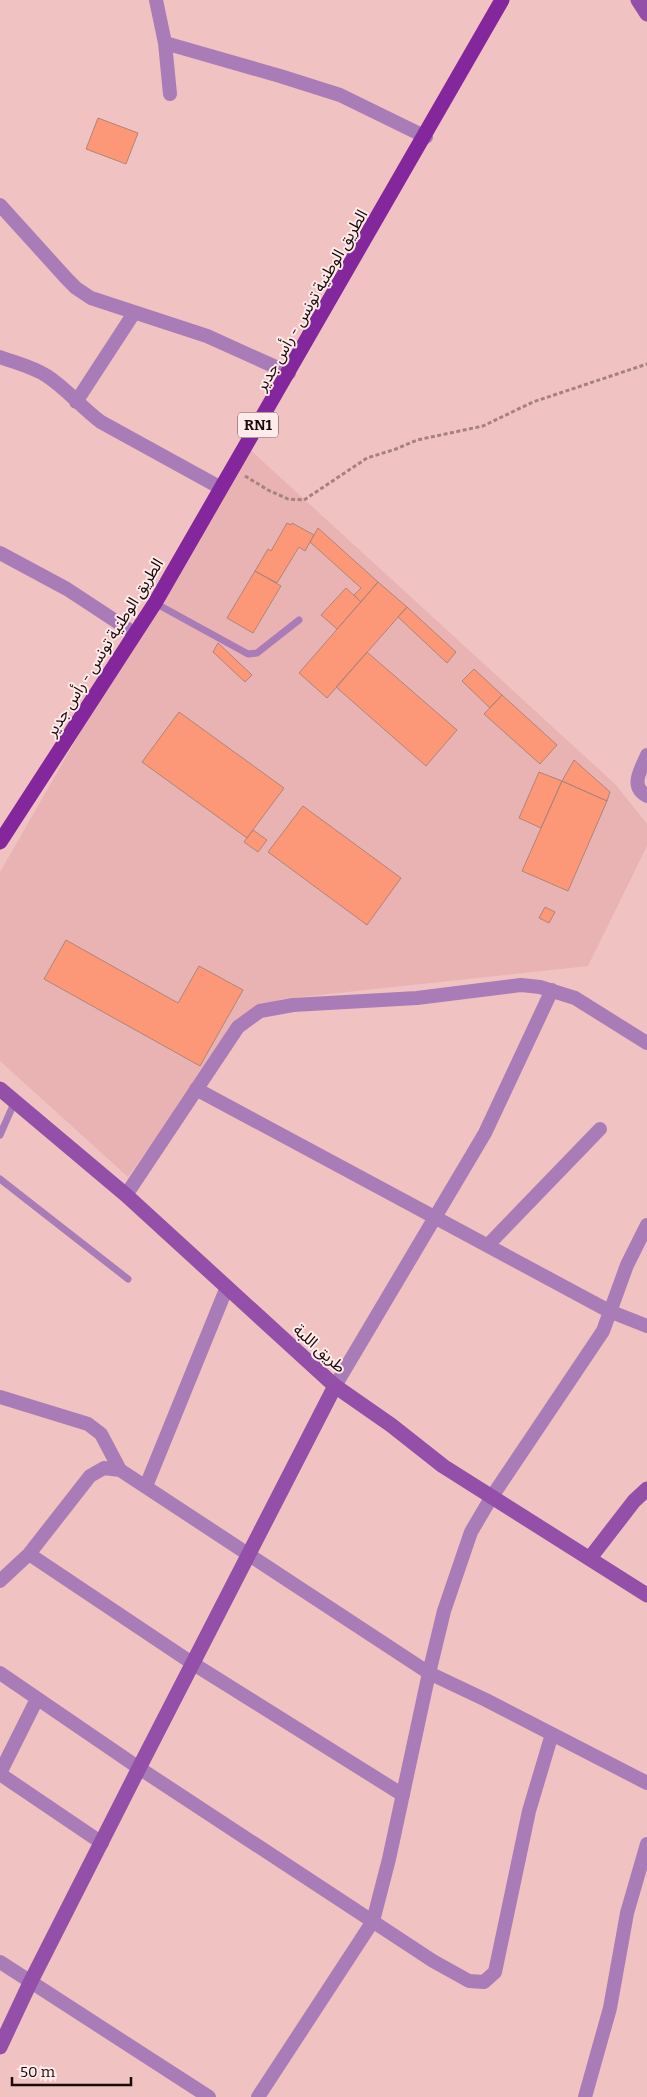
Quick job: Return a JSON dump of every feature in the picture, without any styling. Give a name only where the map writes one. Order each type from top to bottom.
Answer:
[{"type":"main road","name":"الطريق الوطنية تونس - رأس جدير","points":[[0,842],[155,603],[426,137],[502,0]]},
{"type":"main road","points":[[638,0],[647,14]]},
{"type":"main road","name":"طريق اللبة","points":[[0,1089],[126,1195],[335,1386],[391,1425],[443,1466],[491,1498],[647,1594]]},
{"type":"main road","points":[[0,2047],[30,1983],[192,1663],[335,1386]]},
{"type":"main road","points":[[590,1558],[634,1500],[647,1489]]},
{"type":"street","points":[[156,0],[165,43],[170,94]]},
{"type":"street","points":[[165,43],[280,76],[340,96],[426,137]]},
{"type":"street","points":[[0,205],[76,288],[91,298],[207,336],[289,372]]},
{"type":"street","points":[[76,402],[134,313]]},
{"type":"street","points":[[0,357],[47,376],[101,422],[221,488]]},
{"type":"street","points":[[0,553],[67,590],[134,634]]},
{"type":"street","points":[[647,755],[636,780],[638,789],[647,796]]},
{"type":"street","points":[[126,1195],[238,1027],[260,1011],[293,1005],[417,998],[521,985],[552,990],[576,998],[647,1043]]},
{"type":"street","points":[[335,1386],[485,1133],[552,990]]},
{"type":"street","points":[[196,1089],[609,1311],[647,1326]]},
{"type":"street","points":[[488,1245],[600,1129]]},
{"type":"street","points":[[258,2097],[373,1921],[389,1859],[444,1611],[471,1532],[491,1498],[603,1331],[627,1265],[647,1225]]},
{"type":"street","points":[[146,1486],[227,1287]]},
{"type":"street","points":[[0,1396],[88,1424],[101,1434],[120,1470]]},
{"type":"street","points":[[0,1581],[29,1554],[90,1476],[104,1468],[120,1470],[429,1673],[486,1700],[647,1783]]},
{"type":"street","points":[[29,1554],[192,1663],[403,1795]]},
{"type":"street","points":[[0,1673],[139,1768],[433,1961],[469,1981],[484,1982],[495,1972],[529,1811],[552,1734]]},
{"type":"street","points":[[37,1699],[0,1774],[102,1843]]},
{"type":"street","points":[[585,2097],[610,2008],[627,1913],[646,1849]]},
{"type":"street","points":[[0,1962],[209,2097]]},
{"type":"lane","points":[[155,603],[248,654],[257,653],[299,620]]},
{"type":"lane","points":[[0,1135],[15,1101]]},
{"type":"lane","points":[[0,1179],[128,1279]]},
{"type":"path","points":[[232,468],[268,490],[288,498],[304,500],[368,458],[417,440],[483,426],[533,402],[647,364]]},
{"type":"shaded area","points":[[245,445],[616,785],[647,824],[647,846],[588,966],[282,999],[260,1006],[201,1074],[128,1177],[0,1061],[0,872]]},
{"type":"building","points":[[98,118],[138,133],[126,164],[86,149]]},
{"type":"building","points":[[287,523],[291,525],[292,523],[314,535],[305,551],[299,547],[277,583],[255,571],[268,549],[271,551]]},
{"type":"building","points":[[318,528],[378,582],[361,602],[354,595],[361,588],[310,542]]},
{"type":"building","points":[[255,571],[281,586],[253,633],[227,618]]},
{"type":"building","points":[[378,582],[407,607],[327,698],[299,673]]},
{"type":"building","points":[[346,588],[361,602],[337,629],[321,615]]},
{"type":"building","points":[[407,607],[456,652],[447,663],[398,617]]},
{"type":"building","points":[[218,643],[252,675],[245,682],[213,652]]},
{"type":"building","points":[[367,652],[457,730],[426,766],[336,687]]},
{"type":"building","points":[[474,669],[502,695],[490,708],[462,681]]},
{"type":"building","points":[[502,695],[557,745],[540,764],[484,714]]},
{"type":"building","points":[[179,712],[284,788],[247,838],[142,762]]},
{"type":"building","points":[[574,760],[610,792],[607,801],[562,781]]},
{"type":"building","points":[[539,772],[562,781],[541,828],[519,818]]},
{"type":"building","points":[[562,781],[607,801],[568,891],[522,871]]},
{"type":"building","points":[[303,806],[401,878],[367,925],[268,852]]},
{"type":"building","points":[[253,830],[267,840],[258,852],[244,842]]},
{"type":"building","points":[[545,907],[555,912],[549,923],[539,918]]},
{"type":"building","points":[[66,940],[178,1003],[199,966],[243,990],[200,1066],[44,979]]}]
